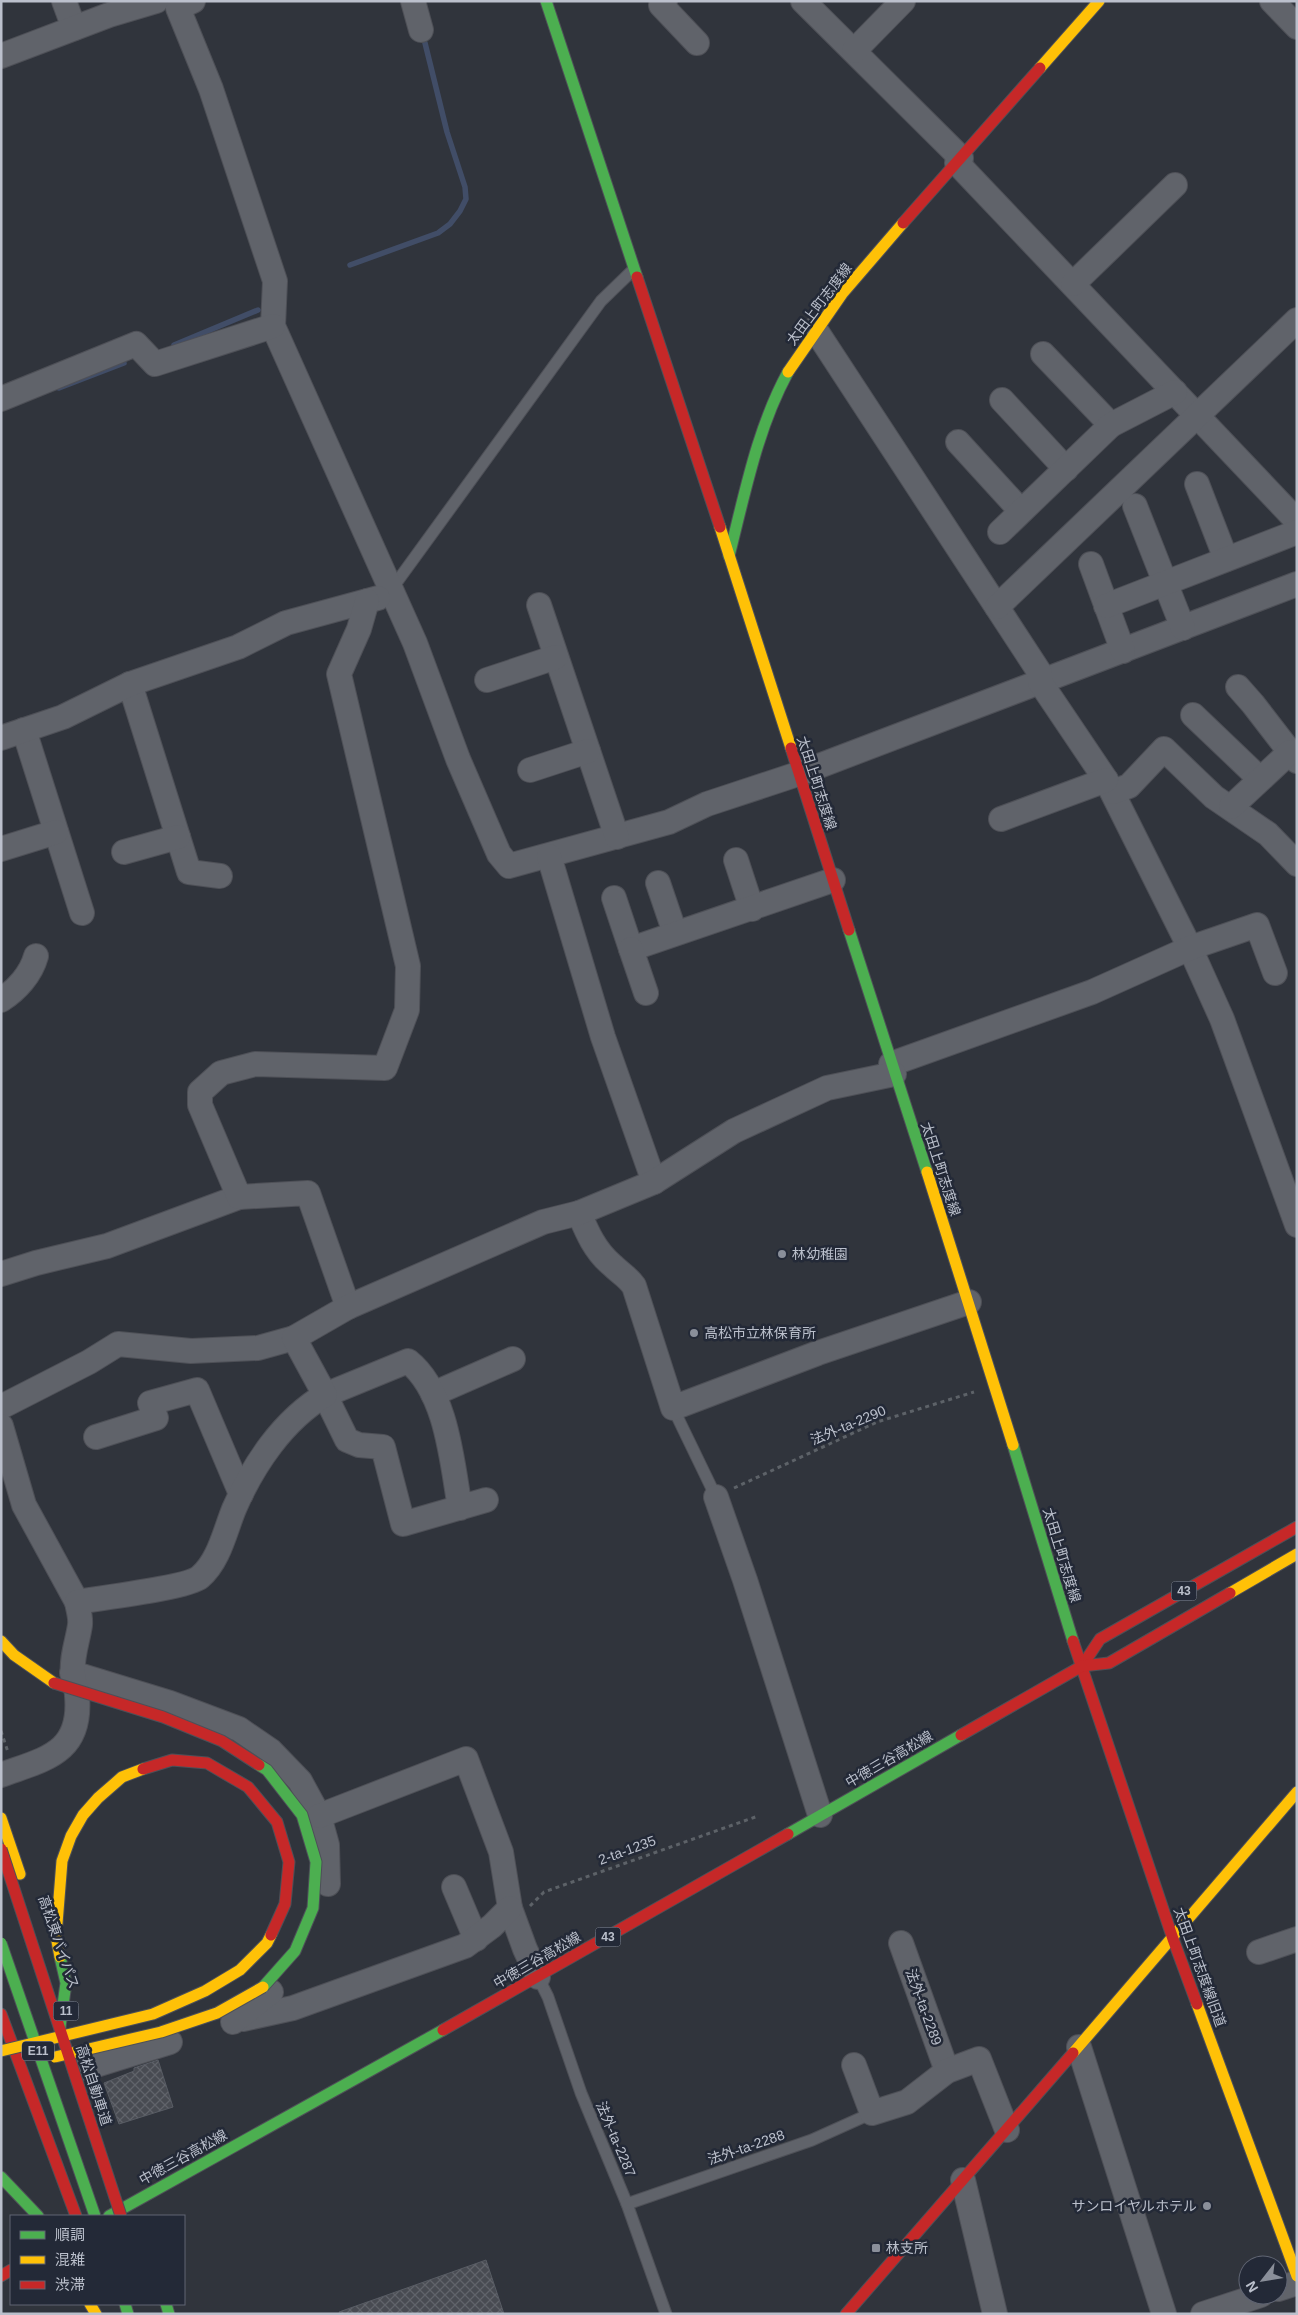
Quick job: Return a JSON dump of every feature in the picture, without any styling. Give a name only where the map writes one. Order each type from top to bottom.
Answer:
[{"type":"main road","points":[[546,1],[729,556]]},
{"type":"main road","name":"太田上町志度線","points":[[1082,1666],[969,1302],[729,556],[764,426],[786,375],[815,329],[851,283],[1099,1]]},
{"type":"main road","name":"中徳三谷高松線","points":[[1082,1666],[1100,1639],[1297,1527]]},
{"type":"main road","name":"中徳三谷高松線","points":[[110,2215],[130,2199],[538,1977],[1082,1666],[1109,1663],[1297,1554]]},
{"type":"main road","points":[[1,1642],[14,1655],[54,1683],[163,1717],[214,1738],[267,1770],[302,1814],[316,1862],[313,1908],[310,1917],[295,1951],[263,1987],[217,2013],[161,2032],[11,2068]]},
{"type":"main road","name":"太田上町志度線旧道","points":[[1082,1666],[1173,1939],[1297,2276]]},
{"type":"main road","points":[[1,2051],[153,2014],[205,1991],[240,1970],[266,1943],[285,1904],[289,1862],[277,1822],[248,1787],[206,1763],[172,1760],[122,1777],[98,1798],[83,1815],[71,1836],[62,1862],[56,1936],[66,1984],[60,2027]]},
{"type":"main road","points":[[851,2311],[1173,1939],[1297,1792]]},
{"type":"main road","name":"高松東バイパス","points":[[1,1818],[87,2073]]},
{"type":"main road","name":"高松自動車道","points":[[1,1849],[121,2215]]},
{"type":"main road","name":"E11","points":[[1,1943],[95,2215]]},
{"type":"main road","points":[[1,2014],[76,2215]]},
{"type":"main road","points":[[1,2177],[37,2215]]},
{"type":"main road","points":[[130,2199],[136,2215]]},
{"type":"street","points":[[64,1],[74,28]]},
{"type":"street","points":[[1,56],[109,15],[156,1]]},
{"type":"street","points":[[413,1],[421,30]]},
{"type":"street","points":[[665,1],[661,5],[697,43]]},
{"type":"street","points":[[803,1],[959,160],[1297,521]]},
{"type":"street","points":[[854,51],[904,1]]},
{"type":"street","points":[[1272,1],[1297,26]]},
{"type":"street","points":[[182,3],[275,281],[273,326],[415,643],[458,759],[499,854],[510,866],[669,822],[707,804],[798,774],[1297,584]]},
{"type":"street","points":[[1074,284],[1175,185]]},
{"type":"street","points":[[997,608],[1196,414],[1297,320]]},
{"type":"street","points":[[1,399],[136,344],[155,364],[273,326]]},
{"type":"street","points":[[815,329],[1040,673],[1040,682],[1109,786],[1190,948],[1222,1019],[1297,1225]]},
{"type":"street","points":[[1042,354],[1111,425]]},
{"type":"street","points":[[1000,532],[1111,425],[1175,392]]},
{"type":"street","points":[[1002,400],[1066,469]]},
{"type":"street","points":[[958,442],[1021,511]]},
{"type":"street","points":[[1197,484],[1226,559]]},
{"type":"street","points":[[1135,506],[1183,628]]},
{"type":"street","points":[[1106,606],[1297,532]]},
{"type":"street","points":[[1091,564],[1123,651]]},
{"type":"street","points":[[1,738],[63,717],[130,684],[238,647],[286,623],[367,601],[391,592]]},
{"type":"street","points":[[240,1196],[200,1104],[200,1092],[221,1073],[255,1064],[385,1068],[406,1010],[408,966],[339,674],[359,630],[367,601]]},
{"type":"street","points":[[539,605],[616,837]]},
{"type":"street","points":[[487,680],[556,657]]},
{"type":"street","points":[[130,684],[189,872],[220,876]]},
{"type":"street","points":[[1231,807],[1259,778],[1293,757],[1254,704],[1238,687]]},
{"type":"street","points":[[1193,715],[1259,778]]},
{"type":"street","points":[[24,730],[82,913]]},
{"type":"street","points":[[1000,819],[1109,786],[1129,786],[1164,749],[1214,797],[1268,834],[1297,864]]},
{"type":"street","points":[[530,770],[588,751]]},
{"type":"street","points":[[1,849],[56,832]]},
{"type":"street","points":[[124,852],[178,837]]},
{"type":"street","points":[[549,856],[603,1037],[654,1182]]},
{"type":"street","points":[[736,860],[752,908]]},
{"type":"street","points":[[631,949],[833,880]]},
{"type":"street","points":[[658,883],[675,933]]},
{"type":"street","points":[[614,898],[646,992]]},
{"type":"street","points":[[1,1407],[89,1362],[118,1344],[191,1351],[258,1348],[294,1338],[348,1307],[543,1222],[579,1213],[654,1182],[734,1131],[827,1088],[893,1069],[1092,992],[1190,948],[1257,925],[1275,973]]},
{"type":"street","points":[[1,1000],[12,993],[32,968],[36,956]]},
{"type":"street","points":[[1,1274],[36,1263],[107,1246],[240,1196],[308,1193],[348,1307]]},
{"type":"street","points":[[579,1213],[597,1248],[612,1265],[627,1276],[634,1286],[673,1408],[818,1353],[969,1302]]},
{"type":"street","points":[[294,1338],[348,1440],[359,1445],[383,1447],[403,1524],[486,1500]]},
{"type":"street","points":[[433,1394],[513,1359]]},
{"type":"street","points":[[77,1602],[171,1586],[199,1578],[213,1561],[241,1494],[263,1454],[310,1404],[325,1395],[408,1361],[416,1367],[433,1394],[448,1435],[460,1508]]},
{"type":"street","points":[[96,1438],[156,1418],[150,1403],[197,1390],[241,1494]]},
{"type":"street","points":[[1,1426],[24,1504],[77,1602],[80,1622],[72,1673],[77,1695],[78,1715],[72,1735],[58,1752],[38,1763],[1,1775]]},
{"type":"street","points":[[716,1497],[745,1580],[820,1815]]},
{"type":"street","points":[[72,1673],[170,1703],[239,1729],[271,1751],[300,1781],[319,1816],[327,1845],[328,1887],[321,1918],[311,1942],[293,1971],[260,2002],[233,2022]]},
{"type":"street","points":[[319,1816],[466,1759],[501,1852],[512,1915],[538,1977]]},
{"type":"street","points":[[454,1887],[476,1938]]},
{"type":"street","points":[[87,2073],[233,2022],[293,2008],[465,1946],[492,1926],[512,1915]]},
{"type":"street","points":[[1259,1952],[1297,1939]]},
{"type":"street","name":"法外-ta-2289","points":[[901,1943],[947,2071]]},
{"type":"street","points":[[1079,2047],[1164,2314]]},
{"type":"street","points":[[854,2065],[872,2113],[908,2102],[947,2071],[979,2059],[1007,2130]]},
{"type":"street","points":[[963,2180],[995,2314]]},
{"type":"street","points":[[1203,2314],[1238,2303]]},
{"type":"lane","points":[[391,592],[601,301],[634,269]]},
{"type":"lane","points":[[673,1408],[716,1497]]},
{"type":"lane","name":"法外-ta-2287","points":[[538,1977],[548,1997],[581,2093],[627,2204],[666,2314]]},
{"type":"lane","name":"法外-ta-2288","points":[[627,2204],[812,2140],[872,2113]]},
{"type":"path","name":"法外-ta-2290","points":[[716,1497],[877,1422],[995,1386]]},
{"type":"path","name":"2-ta-1235","points":[[512,1915],[544,1892],[758,1816]]},
{"type":"building","points":[[158,2060],[173,2107],[119,2124],[104,2083],[134,2071],[134,2068]]},
{"type":"building","points":[[486,2260],[504,2314],[340,2314],[339,2312]]},
{"type":"waterway","points":[[350,265],[438,233],[450,224],[466,199],[465,187],[447,132],[425,43]]},
{"type":"waterway","points":[[174,345],[258,310]]},
{"type":"waterway","points":[[59,388],[124,363]]},
{"type":"traffic: fast","points":[[546,1],[637,277]]},
{"type":"traffic: fast","points":[[729,556],[760,439],[777,394],[788,372]]},
{"type":"traffic: fast","points":[[849,930],[927,1172]]},
{"type":"traffic: fast","points":[[1013,1445],[1073,1641]]},
{"type":"traffic: fast","points":[[788,1834],[961,1735]]},
{"type":"traffic: fast","points":[[259,1765],[267,1770],[302,1815],[316,1862],[313,1908],[295,1951],[263,1987]]},
{"type":"traffic: fast","points":[[1,1943],[95,2215]]},
{"type":"traffic: fast","points":[[60,1957],[66,1983],[60,2027]]},
{"type":"traffic: fast","points":[[111,2215],[443,2030]]},
{"type":"traffic: fast","points":[[1,2177],[37,2215]]},
{"type":"traffic: fast","points":[[125,2305],[128,2314]]},
{"type":"traffic: fast","points":[[166,2305],[169,2314]]},
{"type":"traffic: slow","points":[[1040,68],[1099,1]]},
{"type":"traffic: slow","points":[[788,372],[842,294],[903,223]]},
{"type":"traffic: slow","points":[[720,527],[791,748]]},
{"type":"traffic: slow","points":[[927,1172],[1013,1445]]},
{"type":"traffic: slow","points":[[1230,1593],[1297,1554]]},
{"type":"traffic: slow","points":[[1,1641],[14,1655],[54,1683]]},
{"type":"traffic: slow","points":[[60,1957],[56,1936],[62,1861],[71,1836],[83,1815],[98,1798],[122,1777],[143,1769]]},
{"type":"traffic: slow","points":[[1073,2053],[1297,1792]]},
{"type":"traffic: slow","points":[[1,1818],[20,1874]]},
{"type":"traffic: slow","points":[[1,2051],[153,2014],[205,1991],[240,1970],[267,1943],[271,1935]]},
{"type":"traffic: slow","points":[[55,2057],[161,2032],[217,2013],[263,1987]]},
{"type":"traffic: slow","points":[[1197,2004],[1297,2276]]},
{"type":"traffic: slow","points":[[91,2305],[96,2314]]},
{"type":"traffic: jam","points":[[903,223],[1040,68]]},
{"type":"traffic: jam","points":[[637,277],[720,527]]},
{"type":"traffic: jam","points":[[791,748],[849,930]]},
{"type":"traffic: jam","points":[[1082,1666],[1100,1639],[1297,1527]]},
{"type":"traffic: jam","points":[[961,1735],[1082,1666],[1109,1663],[1230,1593]]},
{"type":"traffic: jam","points":[[1073,1641],[1173,1939],[1197,2004]]},
{"type":"traffic: jam","points":[[54,1683],[163,1717],[222,1741],[259,1765]]},
{"type":"traffic: jam","points":[[143,1769],[172,1760],[207,1763],[248,1787],[277,1822],[289,1862],[285,1904],[271,1935]]},
{"type":"traffic: jam","points":[[443,2030],[788,1834]]},
{"type":"traffic: jam","points":[[1,1849],[121,2215]]},
{"type":"traffic: jam","points":[[1,2014],[76,2215]]},
{"type":"traffic: jam","points":[[846,2314],[1073,2053]]},
{"type":"traffic: jam","points":[[1,2276],[10,2271]]},
{"type":"place","name":"林幼稚園","points":[[782,1254]]},
{"type":"place","name":"高松市立林保育所","points":[[694,1333]]},
{"type":"place","name":"サンロイヤルホテル","points":[[1207,2206]]},
{"type":"place","name":"林支所","points":[[876,2248]]}]
